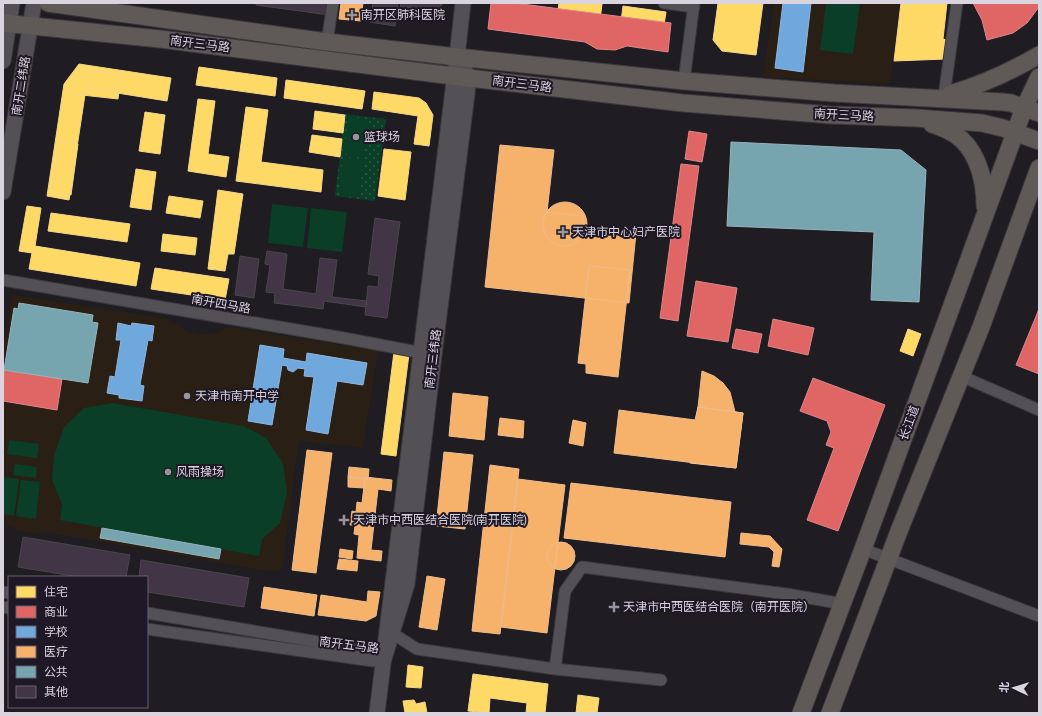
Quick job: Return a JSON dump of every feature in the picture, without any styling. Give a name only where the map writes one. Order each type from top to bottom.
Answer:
[{"type":"main road","name":"南开三马路","points":[[48,3],[327,42],[684,81],[834,93],[938,97],[1002,102],[1027,117],[1038,141]]},
{"type":"main road","name":"南开三马路","points":[[6,23],[168,40],[683,103],[831,115],[917,118],[977,123],[1027,117]]},
{"type":"main road","points":[[938,97],[988,82],[1039,55]]},
{"type":"main road","name":"长江道","points":[[801,713],[863,549],[985,212],[1027,117],[1039,77]]},
{"type":"main road","points":[[917,118],[954,133],[962,139],[977,165],[984,186],[985,212]]},
{"type":"main road","points":[[830,713],[981,327],[1038,172],[1038,141]]},
{"type":"street","name":"南开二纬路","points":[[3,61],[6,23],[12,3]]},
{"type":"street","name":"南开二纬路","points":[[3,192],[34,3]]},
{"type":"street","points":[[327,42],[333,3]]},
{"type":"street","points":[[462,77],[456,57],[463,3]]},
{"type":"street","points":[[664,3],[694,5],[684,81]]},
{"type":"street","points":[[938,97],[956,3]]},
{"type":"street","name":"南开三纬路","points":[[377,713],[427,354],[462,77]]},
{"type":"street","name":"南开四马路","points":[[3,280],[344,338],[427,354]]},
{"type":"street","name":"南开三纬路","points":[[383,662],[407,584],[427,354]]},
{"type":"street","points":[[961,376],[1039,410]]},
{"type":"street","points":[[863,549],[1039,616]]},
{"type":"street","points":[[555,669],[565,591],[582,567],[788,594],[842,604]]},
{"type":"street","name":"南开五马路","points":[[148,613],[348,647],[383,662]]},
{"type":"street","name":"南开五马路","points":[[148,629],[383,662]]},
{"type":"street","points":[[392,633],[417,649],[555,669],[660,680]]},
{"type":"shaded area","points":[[774,3],[900,3],[890,84],[763,77]]},
{"type":"shaded area","name":"天津市南开中学","points":[[12,295],[165,318],[187,331],[199,335],[211,334],[230,327],[378,351],[363,448],[299,441],[282,570],[262,570],[40,531],[39,534],[14,530],[14,528],[5,526],[6,518],[3,517],[3,348]]},
{"type":"green space","points":[[826,3],[860,3],[853,54],[820,50]]},
{"type":"green space","points":[[345,114],[386,119],[375,201],[335,196]]},
{"type":"green space","name":"篮球场","points":[[348,117],[369,119],[364,157],[344,154]]},
{"type":"green space","name":"篮球场","points":[[343,157],[364,159],[359,197],[339,194]]},
{"type":"green space","points":[[272,204],[308,208],[303,247],[268,243]]},
{"type":"green space","points":[[311,208],[347,212],[342,252],[307,248]]},
{"type":"green space","name":"风雨操场","points":[[112,403],[244,426],[266,438],[283,463],[287,493],[280,523],[262,539],[259,556],[60,520],[62,504],[52,480],[54,456],[64,427],[84,408]]},
{"type":"green space","points":[[9,440],[39,444],[37,458],[7,454]]},
{"type":"green space","points":[[15,464],[37,467],[36,478],[13,475]]},
{"type":"green space","points":[[3,477],[19,479],[14,516],[3,514]]},
{"type":"green space","points":[[21,480],[40,482],[36,519],[16,516]]},
{"type":"building: 住宅","points":[[559,3],[602,4],[598,36],[555,30]]},
{"type":"building: 住宅","points":[[718,3],[763,3],[756,55],[722,51],[713,40]]},
{"type":"building: 住宅","points":[[901,3],[947,3],[943,39],[947,40],[946,59],[894,61]]},
{"type":"building: 住宅","points":[[623,6],[666,12],[661,44],[619,38]]},
{"type":"building: 住宅","points":[[79,64],[171,78],[167,101],[86,88],[69,200],[47,196],[64,84]]},
{"type":"building: 住宅","points":[[199,67],[277,78],[275,96],[196,85]]},
{"type":"building: 住宅","points":[[76,69],[121,74],[118,99],[73,94]]},
{"type":"building: 住宅","points":[[286,80],[365,91],[362,109],[284,98]]},
{"type":"building: 住宅","points":[[374,92],[419,98],[426,103],[433,115],[429,146],[414,144],[418,116],[372,109]]},
{"type":"building: 住宅","points":[[198,99],[215,101],[208,154],[229,157],[226,177],[188,171]]},
{"type":"building: 住宅","points":[[246,107],[268,110],[261,162],[323,170],[321,192],[236,181]]},
{"type":"building: 住宅","points":[[315,111],[345,115],[343,133],[313,129]]},
{"type":"building: 住宅","points":[[145,112],[165,115],[160,154],[139,151]]},
{"type":"building: 住宅","points":[[312,135],[342,139],[340,157],[309,152]]},
{"type":"building: 住宅","points":[[59,141],[78,144],[71,195],[52,193]]},
{"type":"building: 住宅","points":[[384,149],[411,152],[405,200],[378,196]]},
{"type":"building: 住宅","points":[[136,169],[156,172],[151,210],[130,207]]},
{"type":"building: 住宅","points":[[218,190],[243,194],[234,254],[228,254],[225,271],[208,269]]},
{"type":"building: 住宅","points":[[169,196],[203,201],[200,218],[166,213]]},
{"type":"building: 住宅","points":[[27,206],[41,208],[35,246],[140,263],[136,286],[29,269],[32,253],[19,251]]},
{"type":"building: 住宅","points":[[51,213],[130,224],[127,242],[48,231]]},
{"type":"building: 住宅","points":[[163,234],[197,238],[195,255],[161,251]]},
{"type":"building: 住宅","points":[[155,268],[229,279],[225,300],[151,289]]},
{"type":"building: 住宅","points":[[908,329],[921,334],[913,356],[900,351]]},
{"type":"building: 住宅","points":[[394,352],[409,354],[396,456],[381,454]]},
{"type":"building: 住宅","points":[[698,407],[743,413],[736,468],[690,463]]},
{"type":"building: 住宅","points":[[408,665],[423,667],[421,688],[406,687]]},
{"type":"building: 住宅","points":[[473,674],[548,684],[545,713],[526,713],[527,703],[490,698],[489,713],[468,711]]},
{"type":"building: 住宅","points":[[578,695],[599,698],[597,713],[576,713]]},
{"type":"building: 住宅","points":[[414,700],[416,704],[425,702],[427,713],[405,713],[403,701]]},
{"type":"building: 商业","points":[[491,3],[514,3],[671,23],[668,52],[627,46],[615,50],[597,49],[585,42],[488,29]]},
{"type":"building: 商业","points":[[973,3],[1039,3],[1039,7],[1027,23],[1013,33],[987,40],[982,20]]},
{"type":"building: 商业","points":[[689,131],[707,134],[702,162],[685,159]]},
{"type":"building: 商业","points":[[681,164],[699,166],[678,321],[660,318]]},
{"type":"building: 商业","points":[[886,173],[896,175],[904,181],[910,189],[912,199],[910,209],[904,217],[896,223],[886,225],[876,223],[868,217],[862,209],[860,199],[862,189],[868,181],[876,175]]},
{"type":"building: 商业","points":[[696,281],[737,288],[728,342],[687,336]]},
{"type":"building: 商业","points":[[1039,309],[1039,374],[1016,365]]},
{"type":"building: 商业","points":[[773,319],[814,328],[808,355],[768,346]]},
{"type":"building: 商业","points":[[736,329],[762,334],[758,353],[732,348]]},
{"type":"building: 商业","points":[[4,370],[62,379],[57,410],[3,401]]},
{"type":"building: 商业","points":[[813,378],[885,405],[838,531],[807,520],[834,448],[826,445],[831,432],[827,421],[800,411]]},
{"type":"building: 学校","points":[[783,3],[811,3],[803,72],[775,68]]},
{"type":"building: 学校","points":[[118,323],[131,326],[132,323],[154,326],[152,341],[148,340],[140,385],[144,386],[142,401],[119,398],[119,395],[107,393],[110,376],[115,377],[121,340],[116,340]]},
{"type":"building: 学校","points":[[260,345],[284,349],[283,358],[306,362],[307,353],[367,363],[363,385],[337,381],[328,434],[306,430],[314,377],[304,376],[305,369],[298,368],[293,372],[288,370],[287,366],[282,365],[272,425],[248,421]]},
{"type":"building: 医疗","points":[[341,3],[363,3],[361,21],[339,19]]},
{"type":"building: 医疗","points":[[500,145],[554,150],[547,212],[583,216],[582,227],[636,233],[629,303],[485,287]]},
{"type":"building: 医疗","points":[[565,202],[577,206],[583,212],[587,224],[583,236],[577,242],[565,246],[553,242],[547,236],[543,224],[547,212],[553,206]]},
{"type":"building: 医疗","points":[[589,266],[630,270],[618,377],[586,373],[586,364],[578,363]]},
{"type":"building: 医疗","points":[[702,371],[714,376],[723,383],[730,392],[735,412],[698,407]]},
{"type":"building: 医疗","points":[[453,393],[488,397],[484,440],[449,436]]},
{"type":"building: 医疗","points":[[698,407],[743,413],[736,468],[614,453],[619,410],[695,420]]},
{"type":"building: 医疗","points":[[500,418],[524,421],[523,438],[498,435]]},
{"type":"building: 医疗","points":[[573,420],[586,423],[583,446],[569,443]]},
{"type":"building: 医疗","points":[[307,450],[332,453],[316,573],[292,570]]},
{"type":"building: 医疗","points":[[444,452],[473,455],[465,529],[436,526]]},
{"type":"building: 医疗","points":[[490,465],[519,469],[500,634],[472,631]]},
{"type":"building: 医疗","points":[[349,467],[369,469],[368,479],[348,477]]},
{"type":"building: 医疗","points":[[348,477],[365,479],[364,488],[348,487]]},
{"type":"building: 医疗","points":[[365,477],[392,480],[391,491],[378,489],[371,550],[382,551],[381,561],[357,558],[359,535],[354,534],[355,525],[350,525],[352,511],[356,512],[357,502],[362,503]]},
{"type":"building: 医疗","points":[[518,479],[565,485],[547,633],[501,627]]},
{"type":"building: 医疗","points":[[571,483],[731,502],[725,557],[564,538]]},
{"type":"building: 医疗","points":[[741,533],[770,536],[782,549],[779,567],[772,566],[774,552],[769,547],[740,544]]},
{"type":"building: 医疗","points":[[561,542],[571,546],[575,556],[571,566],[561,570],[551,566],[547,556],[551,546]]},
{"type":"building: 医疗","points":[[340,549],[353,551],[352,559],[339,557]]},
{"type":"building: 医疗","points":[[339,559],[358,561],[357,571],[337,569]]},
{"type":"building: 医疗","points":[[427,576],[445,579],[437,630],[419,627]]},
{"type":"building: 医疗","points":[[264,587],[317,595],[314,616],[261,608]]},
{"type":"building: 医疗","points":[[368,591],[380,592],[376,616],[366,621],[318,615],[321,595],[367,602]]},
{"type":"building: 公共","points":[[731,142],[901,150],[926,170],[919,302],[871,300],[874,232],[727,226]]},
{"type":"building: 公共","points":[[19,303],[93,315],[92,322],[98,323],[88,383],[4,370],[14,308],[18,309]]},
{"type":"building: 公共","points":[[102,528],[221,549],[219,559],[100,538]]},
{"type":"building: 其他","points":[[256,3],[331,3],[329,15],[256,5]]},
{"type":"building: 其他","points":[[373,3],[398,3],[395,26],[370,22]]},
{"type":"building: 其他","points":[[401,3],[443,3],[430,14],[400,10]]},
{"type":"building: 其他","points":[[375,218],[400,222],[387,318],[365,315],[368,286],[378,287],[379,276],[368,274]]},
{"type":"building: 其他","points":[[267,251],[287,254],[283,289],[316,294],[320,258],[337,260],[332,297],[367,301],[366,307],[324,301],[323,309],[274,303],[275,293],[266,292],[270,265],[265,264]]},
{"type":"building: 其他","points":[[240,256],[259,259],[254,298],[235,295]]},
{"type":"building: 其他","points":[[23,537],[130,555],[126,576],[73,576],[18,567]]},
{"type":"building: 其他","points":[[141,560],[249,578],[244,607],[148,592],[148,576],[139,576]]},
{"type":"place","name":"南开区肺科医院","points":[[352,15]]},
{"type":"place","name":"篮球场","points":[[356,137]]},
{"type":"place","name":"天津市中心妇产医院","points":[[563,232]]},
{"type":"place","name":"天津市南开中学","points":[[187,396]]},
{"type":"place","name":"风雨操场","points":[[168,472]]},
{"type":"place","name":"天津市中西医结合医院(南开医院)","points":[[344,520]]},
{"type":"place","name":"天津市中西医结合医院（南开医院）","points":[[614,607]]}]
